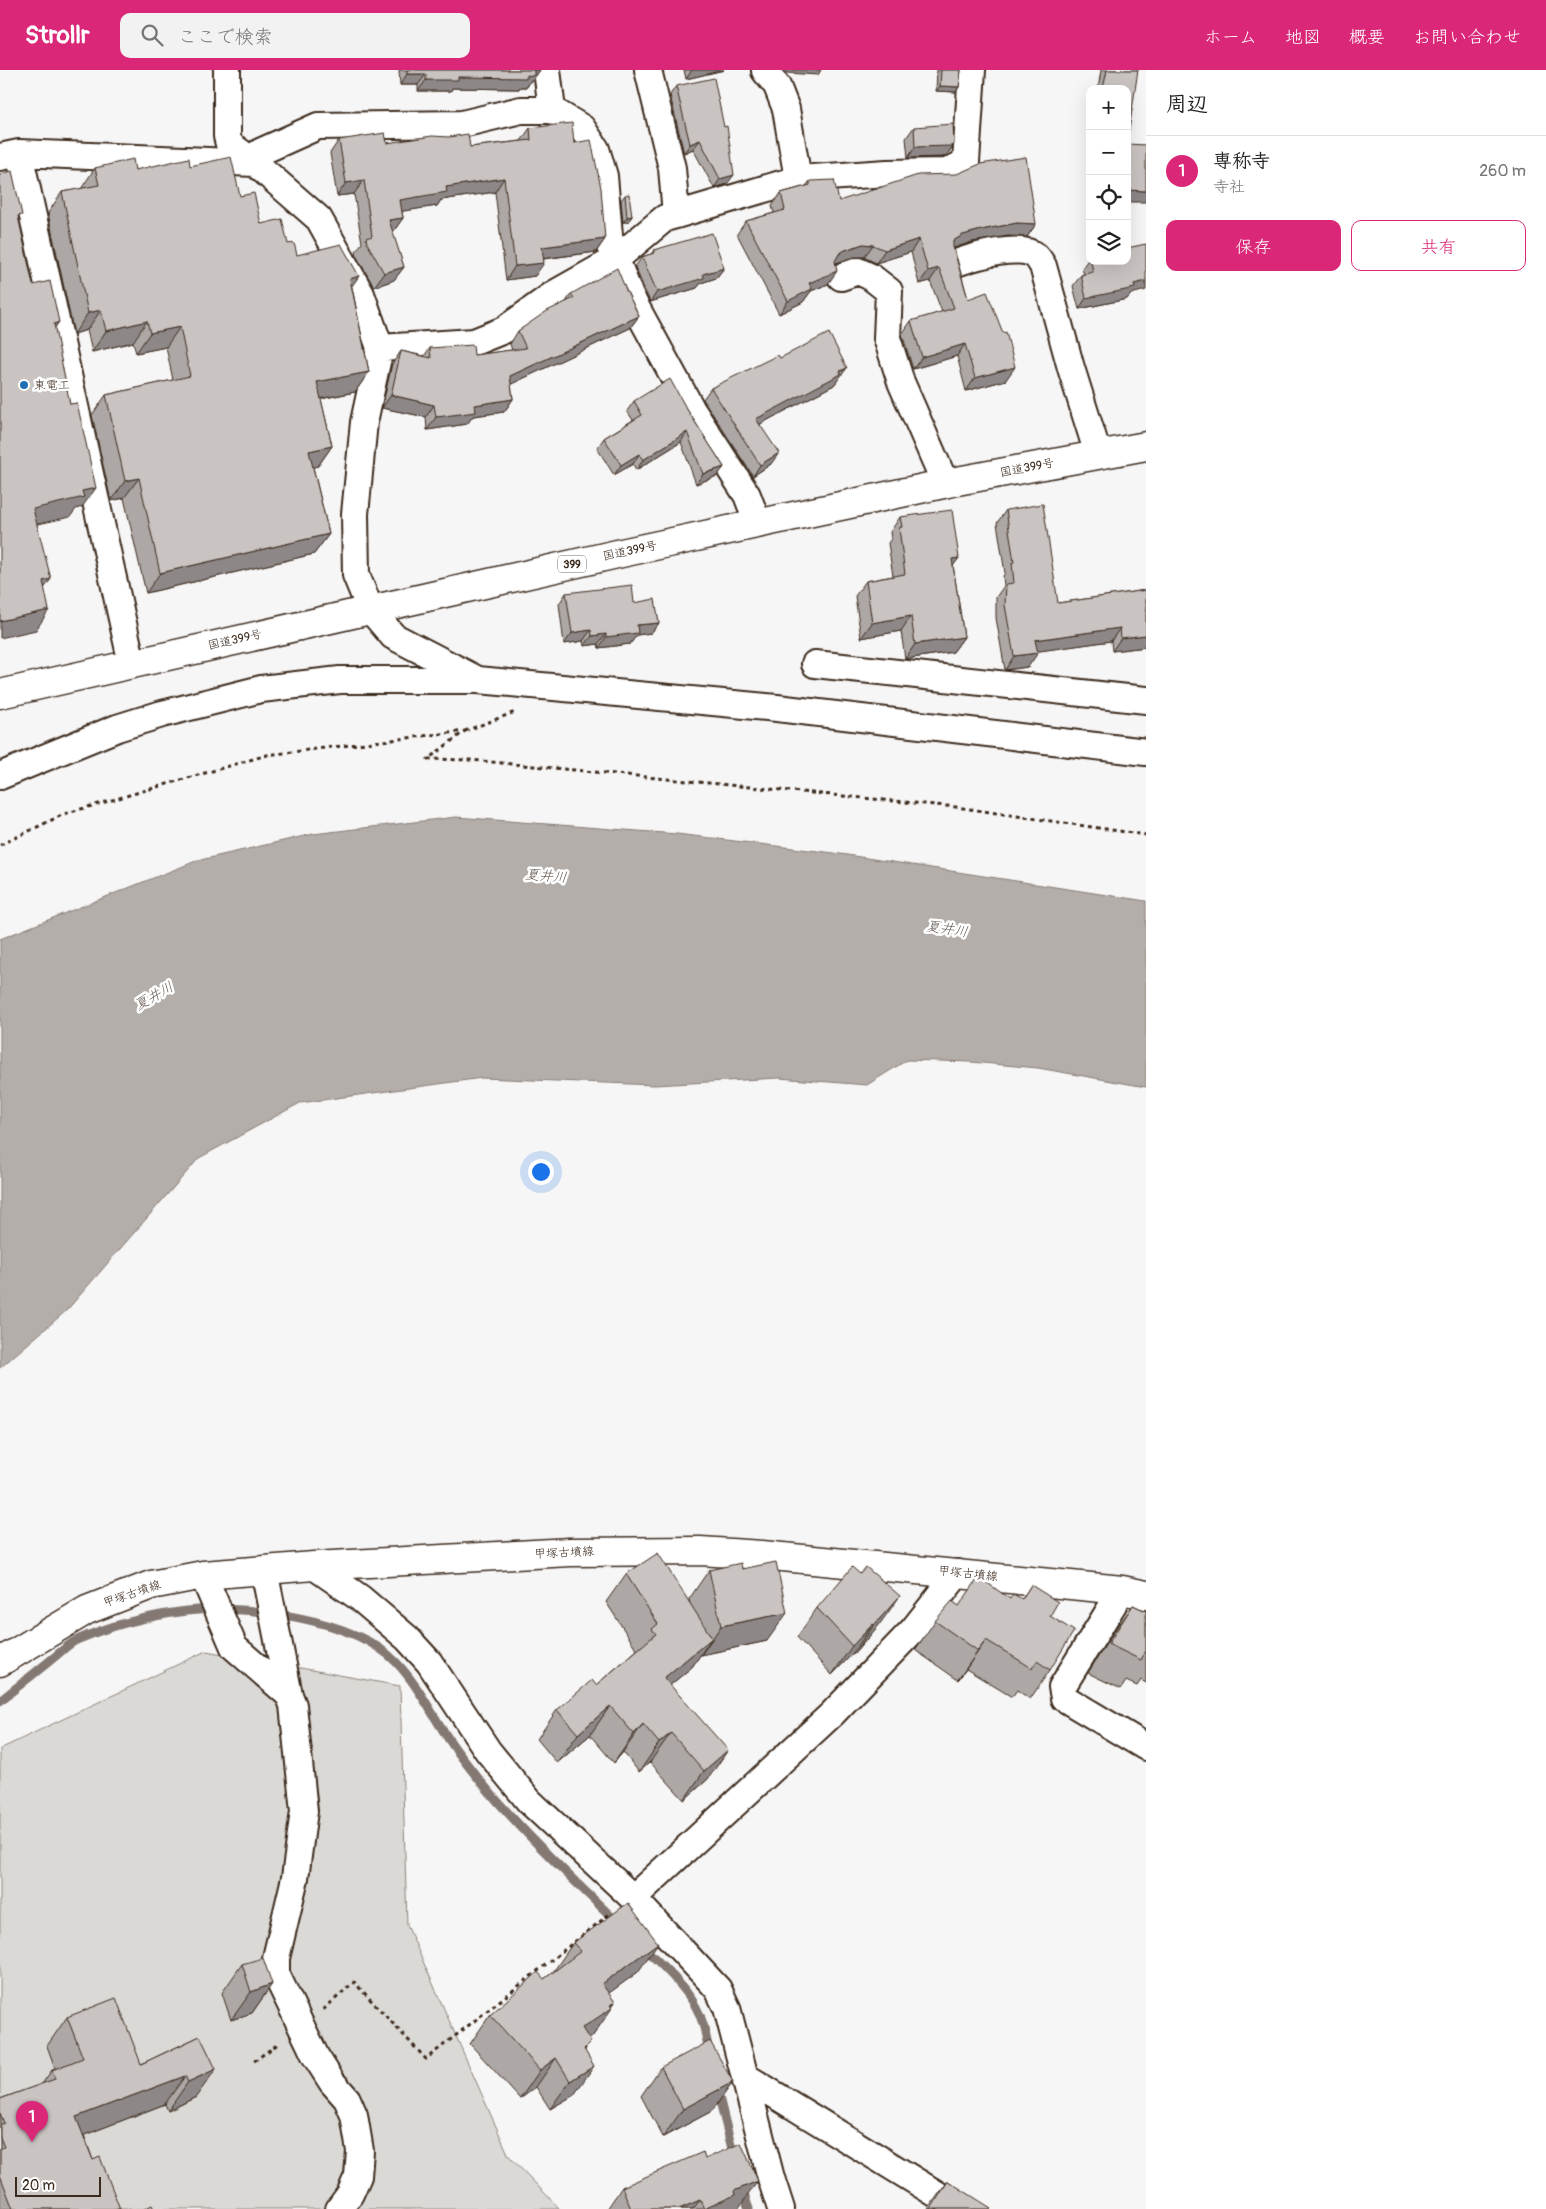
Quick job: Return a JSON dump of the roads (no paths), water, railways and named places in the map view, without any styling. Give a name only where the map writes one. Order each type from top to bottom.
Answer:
[{"type":"main road","name":"国道399号","points":[[0,694],[370,609],[945,483],[1146,446]]},
{"type":"main road","name":"甲塚古墳線","points":[[0,1662],[87,1610],[151,1585],[208,1587],[266,1581],[314,1566],[638,1550],[762,1555],[1134,1592]]},
{"type":"street","points":[[227,70],[229,144],[255,163],[319,219],[361,294],[380,348],[364,422],[355,514],[356,575],[370,609],[393,636],[478,680]]},
{"type":"street","points":[[547,70],[552,110]]},
{"type":"street","points":[[648,70],[672,168],[676,215]]},
{"type":"street","points":[[380,348],[474,342],[504,330],[554,294],[616,259],[665,218],[798,179],[887,172],[946,172],[966,162],[972,70]]},
{"type":"street","points":[[765,71],[777,86],[786,109],[798,179]]},
{"type":"street","points":[[255,163],[260,152],[318,126],[462,124],[521,110],[552,110],[582,128],[596,149],[604,176],[610,247],[630,296],[692,410],[747,495],[758,524]]},
{"type":"street","points":[[132,664],[10,155],[255,163]]},
{"type":"street","points":[[959,262],[995,251],[1022,252],[1035,255],[1043,266],[1071,368],[1098,454]]},
{"type":"street","points":[[841,277],[858,271],[871,277],[889,291],[887,338],[901,382],[945,483]]},
{"type":"street","points":[[815,664],[1146,700]]},
{"type":"street","points":[[0,776],[117,728],[162,714],[261,689],[340,680],[478,680],[777,708],[1146,752]]},
{"type":"street","points":[[314,1566],[360,1598],[407,1638],[429,1662],[488,1751],[529,1801],[633,1898],[718,1989],[727,2008],[771,2178],[781,2209]]},
{"type":"street","points":[[633,1898],[832,1714],[913,1630],[958,1573]]},
{"type":"street","points":[[266,1581],[282,1665],[296,1718],[304,1811],[295,1878],[276,1958],[276,1974],[316,2058],[332,2082],[347,2099],[358,2129],[360,2151],[358,2176],[350,2194],[339,2209]]},
{"type":"street","points":[[208,1587],[234,1647],[289,1695]]},
{"type":"street","points":[[1134,1592],[1062,1687],[1064,1698],[1146,1747]]},
{"type":"street","points":[[746,2077],[960,2209]]},
{"type":"water","name":"夏井川","points":[[456,817],[677,834],[834,853],[1146,901],[1146,1087],[1038,1068],[971,1062],[907,1060],[867,1085],[779,1078],[655,1085],[482,1078],[300,1103],[199,1158],[67,1310],[0,1368],[0,939],[196,861],[313,834]]},
{"type":"waterway","points":[[0,1701],[67,1646],[103,1630],[144,1618],[210,1609],[267,1612],[297,1617],[354,1634],[377,1647],[396,1662],[414,1684],[452,1744],[496,1800],[618,1923]]},
{"type":"waterway","points":[[642,1946],[671,1975],[691,1999],[701,2018],[709,2052]]},
{"type":"waterway","points":[[717,2089],[734,2157]]},
{"type":"waterway","points":[[742,2189],[749,2209]]},
{"type":"place","name":"東電工","points":[[24,385]]},
{"type":"place","name":"専称寺","points":[[32,2142]]}]
